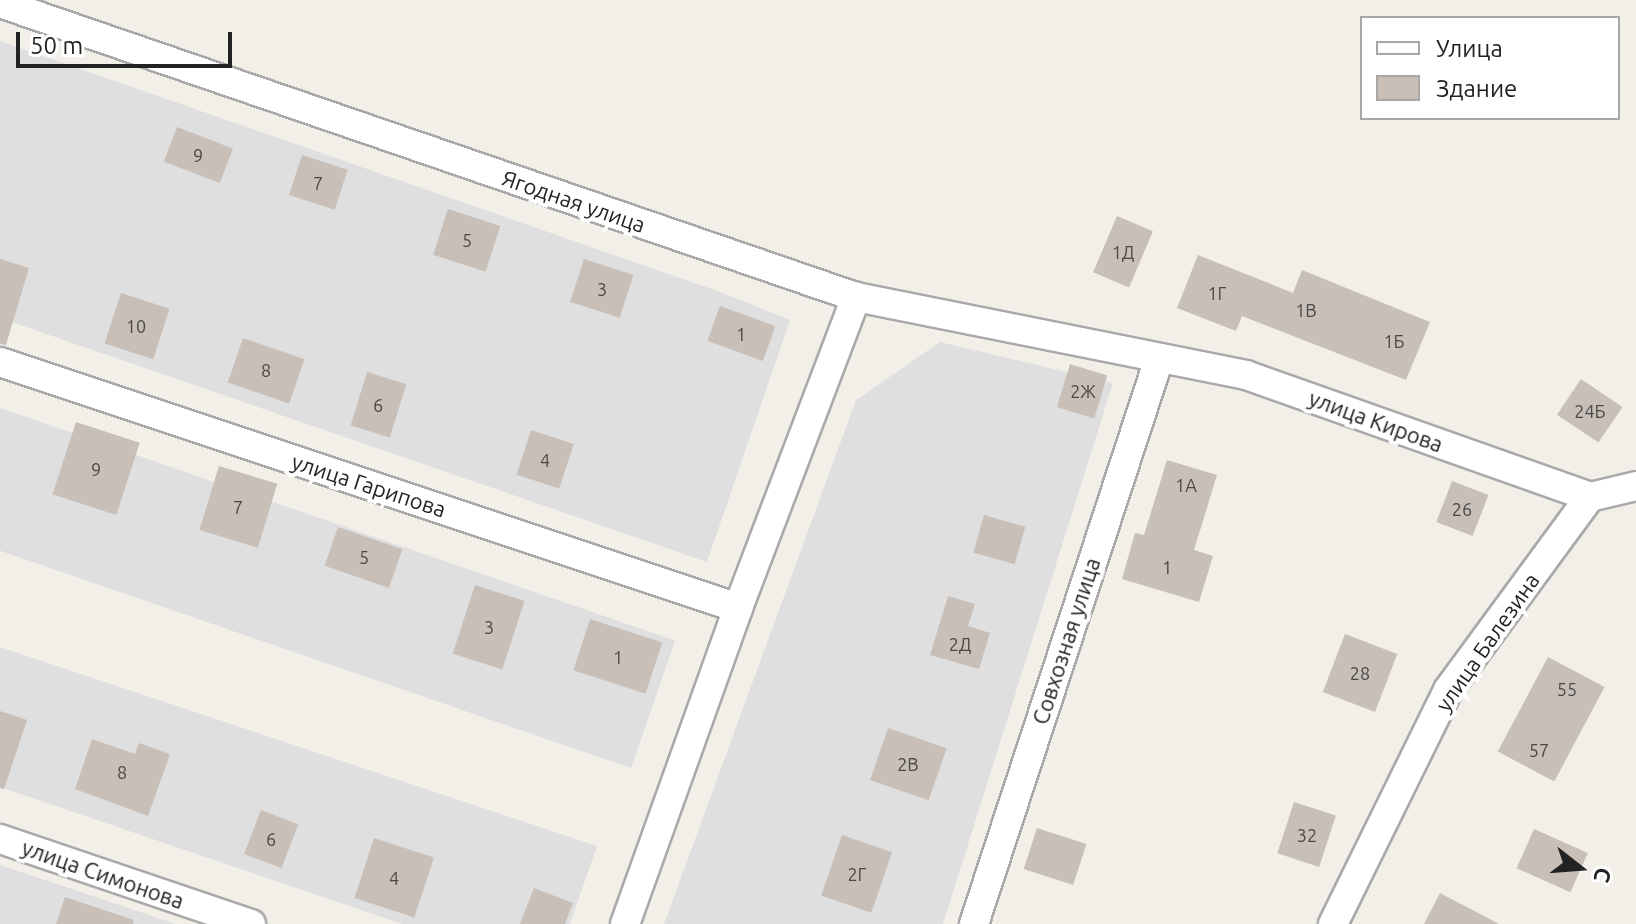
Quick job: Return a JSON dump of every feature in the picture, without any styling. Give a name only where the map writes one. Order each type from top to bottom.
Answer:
[{"type":"street","name":"Ягодная улица","points":[[0,3],[856,297],[1159,359]]},
{"type":"street","points":[[625,924],[738,608],[856,297]]},
{"type":"street","name":"улица Кирова","points":[[1159,359],[1246,375],[1590,497]]},
{"type":"street","name":"Совхозная улица","points":[[974,924],[1159,359]]},
{"type":"street","name":"улица Гарипова","points":[[0,362],[738,608]]},
{"type":"street","points":[[1590,497],[1636,486]]},
{"type":"street","name":"улица Балезина","points":[[1333,924],[1448,690],[1590,497]]},
{"type":"street","name":"улица Симонова","points":[[0,839],[251,924]]},
{"type":"shaded area","points":[[0,41],[723,293],[790,320],[707,562],[0,318]]},
{"type":"shaded area","points":[[940,342],[1113,383],[943,924],[664,924],[856,400]]},
{"type":"shaded area","points":[[0,408],[675,640],[631,768],[0,551]]},
{"type":"shaded area","points":[[0,647],[597,846],[570,924],[402,924],[0,787]]},
{"type":"shaded area","points":[[0,865],[176,924],[0,924]]},
{"type":"building","points":[[177,127],[233,149],[220,183],[164,162]]},
{"type":"building","points":[[302,155],[348,170],[335,210],[289,195]]},
{"type":"building","points":[[448,209],[500,226],[485,272],[433,255]]},
{"type":"building","points":[[1117,216],[1153,231],[1129,287],[1093,272]]},
{"type":"building","points":[[1198,255],[1293,293],[1302,270],[1430,322],[1406,380],[1242,316],[1236,331],[1177,308]]},
{"type":"building","points":[[0,259],[29,268],[6,345],[0,344]]},
{"type":"building","points":[[584,259],[633,275],[620,318],[570,302]]},
{"type":"building","points":[[121,293],[170,309],[153,359],[105,343]]},
{"type":"building","points":[[720,306],[775,326],[763,361],[707,341]]},
{"type":"building","points":[[243,338],[304,359],[289,404],[228,382]]},
{"type":"building","points":[[1070,364],[1107,375],[1094,418],[1057,407]]},
{"type":"building","points":[[367,372],[406,384],[390,438],[351,426]]},
{"type":"building","points":[[1581,379],[1622,407],[1598,443],[1557,415]]},
{"type":"building","points":[[76,422],[140,443],[116,515],[53,494]]},
{"type":"building","points":[[531,430],[574,444],[559,489],[516,475]]},
{"type":"building","points":[[1167,460],[1217,475],[1194,550],[1213,556],[1199,602],[1122,579],[1135,533],[1144,535]]},
{"type":"building","points":[[219,466],[277,484],[258,548],[199,530]]},
{"type":"building","points":[[1452,481],[1488,495],[1473,536],[1436,522]]},
{"type":"building","points":[[984,515],[1025,527],[1015,564],[973,552]]},
{"type":"building","points":[[338,527],[402,549],[389,588],[325,566]]},
{"type":"building","points":[[475,585],[524,601],[502,670],[453,653]]},
{"type":"building","points":[[948,596],[975,604],[968,626],[990,633],[979,669],[930,655]]},
{"type":"building","points":[[590,619],[662,642],[646,694],[573,670]]},
{"type":"building","points":[[1345,634],[1397,654],[1375,712],[1323,692]]},
{"type":"building","points":[[1548,657],[1605,687],[1554,782],[1498,751]]},
{"type":"building","points":[[0,711],[27,720],[4,789],[0,788]]},
{"type":"building","points":[[888,728],[947,748],[929,800],[870,780]]},
{"type":"building","points":[[92,739],[135,754],[139,743],[170,754],[148,816],[75,789]]},
{"type":"building","points":[[1294,802],[1336,816],[1319,867],[1277,853]]},
{"type":"building","points":[[261,810],[298,824],[281,868],[244,854]]},
{"type":"building","points":[[1037,828],[1086,844],[1073,885],[1024,869]]},
{"type":"building","points":[[1534,829],[1588,853],[1570,892],[1517,868]]},
{"type":"building","points":[[842,835],[892,852],[871,913],[821,896]]},
{"type":"building","points":[[374,838],[434,857],[414,917],[355,898]]},
{"type":"building","points":[[534,888],[573,903],[565,924],[520,924]]},
{"type":"building","points":[[1440,893],[1499,924],[1424,924]]},
{"type":"building","points":[[65,897],[134,920],[133,924],[56,924]]}]
